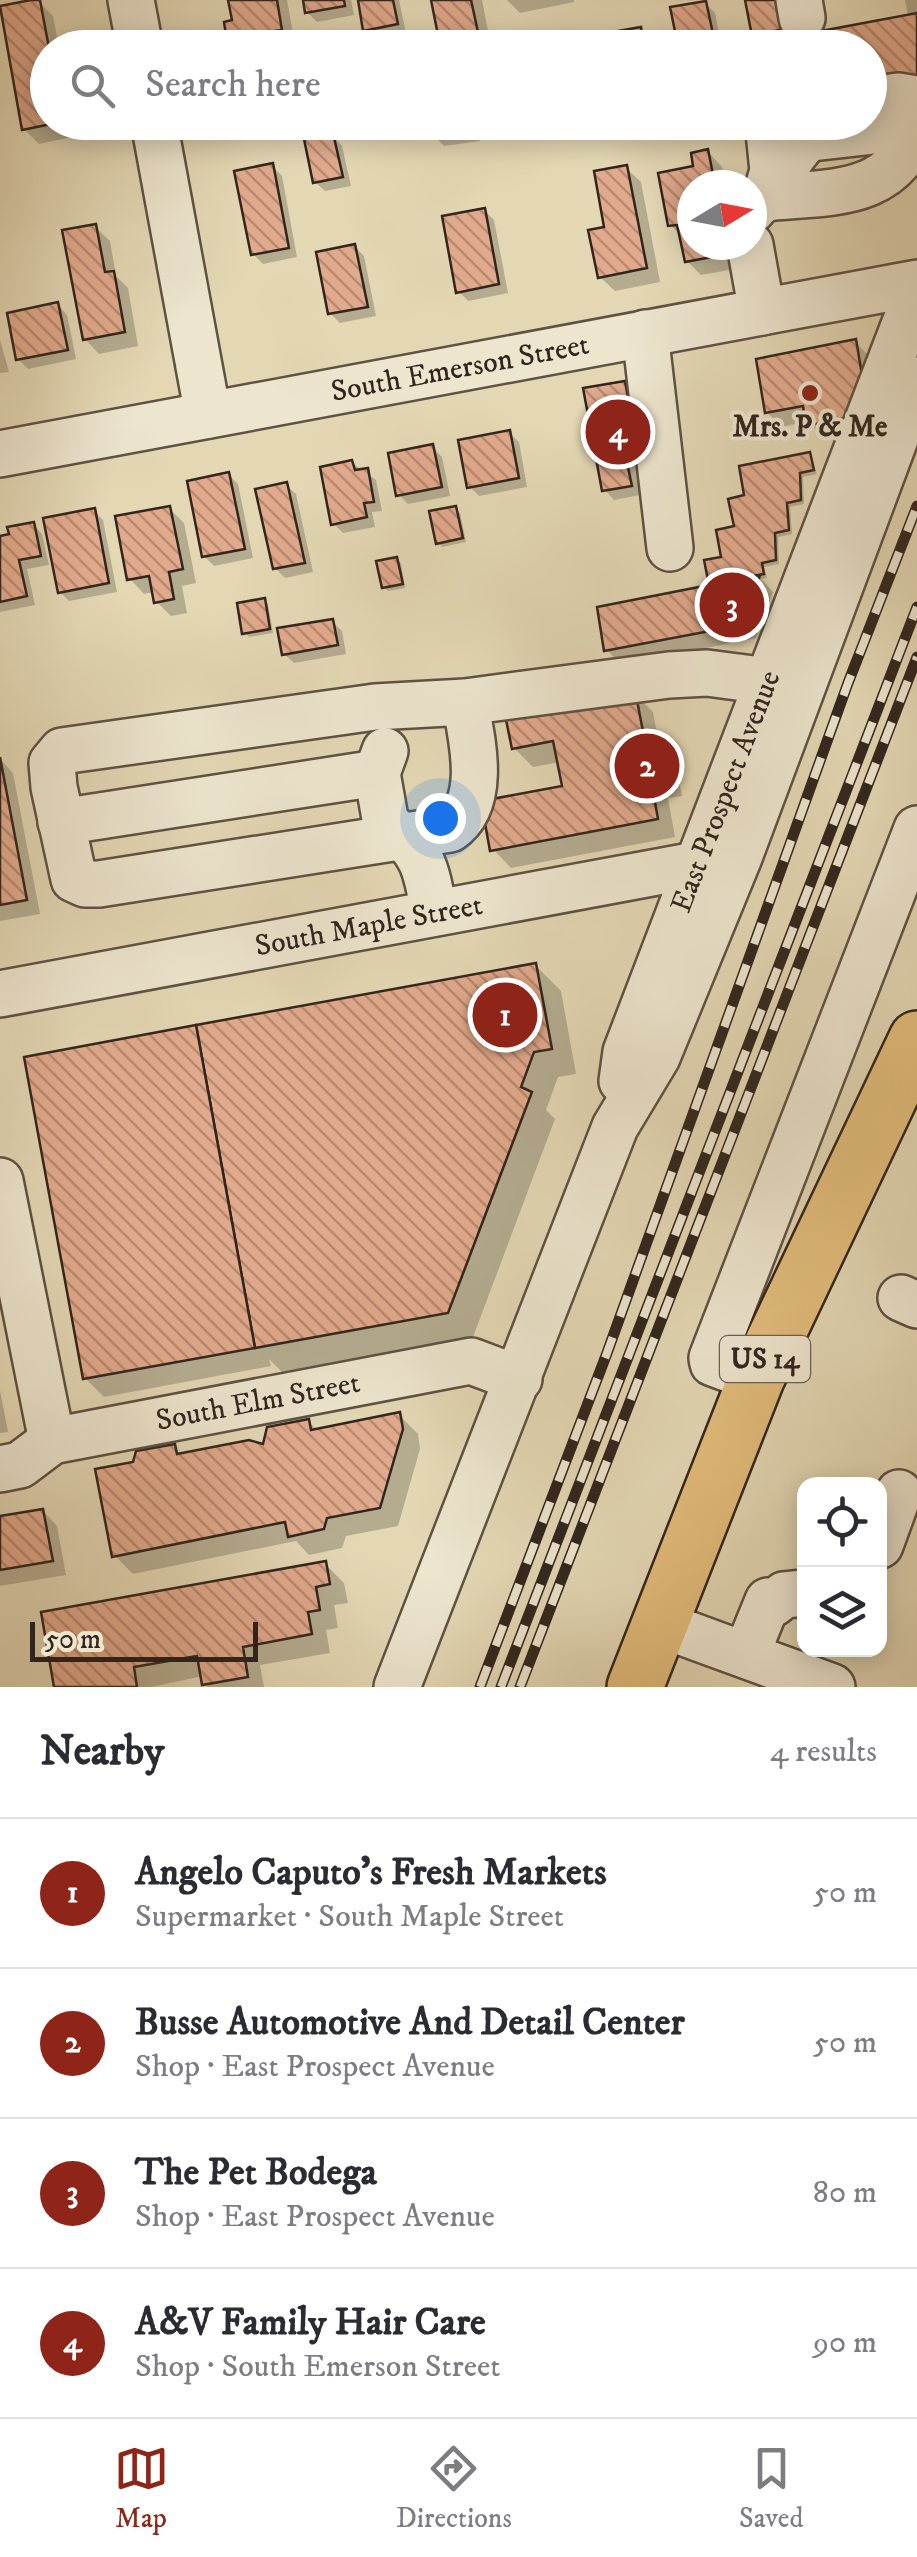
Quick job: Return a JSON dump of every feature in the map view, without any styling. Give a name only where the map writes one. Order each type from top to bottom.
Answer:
[{"type":"main road","name":"US 14","points":[[635,1687],[756,1379],[917,1039]]},
{"type":"street","points":[[131,0],[137,30]]},
{"type":"street","points":[[887,98],[898,96],[916,121]]},
{"type":"street","points":[[887,118],[916,121]]},
{"type":"street","points":[[887,133],[916,121]]},
{"type":"street","points":[[767,202],[875,182],[894,170],[916,121]]},
{"type":"street","points":[[157,140],[208,416]]},
{"type":"street","points":[[767,185],[792,140]]},
{"type":"street","points":[[815,140],[836,155],[871,140]]},
{"type":"street","points":[[753,260],[762,312]]},
{"type":"street","name":"South Emerson Street","points":[[0,454],[917,283]]},
{"type":"street","name":"East Prospect Avenue","points":[[397,1687],[615,1128],[658,1057],[768,681],[917,292]]},
{"type":"street","points":[[645,333],[670,548]]},
{"type":"street","name":"East Prospect Avenue","points":[[718,860],[917,380]]},
{"type":"street","points":[[464,702],[476,760],[475,782],[465,809],[450,829],[85,884],[74,879],[52,763],[62,752],[375,706],[464,702],[669,675],[707,673],[768,681]]},
{"type":"street","points":[[375,706],[381,762]]},
{"type":"street","points":[[61,822],[381,762],[401,772],[412,822],[408,838],[427,873],[434,913]]},
{"type":"street","points":[[756,1379],[713,1363],[712,1358],[917,829]]},
{"type":"street","name":"South Maple Street","points":[[0,994],[718,860]]},
{"type":"street","points":[[0,1180],[52,1441]]},
{"type":"street","name":"South Elm Street","points":[[0,1469],[20,1465],[52,1441],[470,1361],[519,1379]]},
{"type":"street","points":[[887,1525],[899,1492]]},
{"type":"street","points":[[746,1656],[786,1597],[766,1591],[785,1572],[797,1572]]},
{"type":"street","points":[[660,1624],[746,1656],[834,1674]]},
{"type":"building","points":[[40,0],[46,30],[30,30],[30,128],[22,130],[0,6]]},
{"type":"building","points":[[228,0],[277,0],[282,30],[225,30],[224,22],[232,20]]},
{"type":"building","points":[[303,0],[344,0],[345,6],[305,13]]},
{"type":"building","points":[[358,0],[393,0],[398,24],[363,30]]},
{"type":"building","points":[[431,0],[471,0],[478,30],[437,30]]},
{"type":"building","points":[[745,0],[778,0],[784,29],[751,30]]},
{"type":"building","points":[[706,1],[712,30],[675,30],[670,7]]},
{"type":"building","points":[[917,13],[917,90],[887,110],[887,30],[826,30]]},
{"type":"building","points":[[304,140],[335,140],[343,177],[313,183]]},
{"type":"building","points":[[708,149],[712,170],[677,170],[677,225],[668,226],[658,173],[693,166],[691,153]]},
{"type":"building","points":[[273,163],[289,248],[251,255],[234,171]]},
{"type":"building","points":[[627,165],[647,268],[598,278],[588,230],[604,227],[594,171]]},
{"type":"building","points":[[485,208],[499,284],[456,293],[442,216]]},
{"type":"building","points":[[96,224],[105,272],[114,271],[125,332],[83,340],[62,230]]},
{"type":"building","points":[[355,244],[368,307],[328,314],[316,252]]},
{"type":"building","points":[[58,302],[68,350],[16,360],[7,313]]},
{"type":"building","name":"Mrs. P & Me","points":[[856,339],[863,381],[849,417],[806,426],[803,406],[765,413],[756,359]]},
{"type":"building","points":[[625,381],[631,415],[642,413],[640,461],[627,463],[632,486],[602,491],[583,388]]},
{"type":"building","points":[[510,430],[519,478],[467,488],[458,440]]},
{"type":"building","points":[[433,444],[442,487],[396,496],[388,453]]},
{"type":"building","points":[[810,452],[814,470],[800,473],[801,500],[787,503],[789,530],[775,533],[776,560],[762,563],[764,574],[709,585],[704,560],[721,557],[716,530],[734,526],[728,499],[744,495],[739,466]]},
{"type":"building","points":[[352,460],[355,470],[368,468],[374,502],[364,503],[367,517],[331,525],[320,467]]},
{"type":"building","points":[[229,472],[245,549],[202,557],[187,481]]},
{"type":"building","points":[[287,482],[305,563],[273,569],[255,489]]},
{"type":"building","points":[[170,506],[183,569],[169,572],[174,599],[154,603],[149,576],[127,580],[115,516]]},
{"type":"building","points":[[456,506],[463,538],[436,544],[429,511]]},
{"type":"building","points":[[95,508],[109,583],[58,593],[43,518]]},
{"type":"building","points":[[34,522],[41,556],[19,560],[27,596],[0,602],[0,536],[9,534],[7,527]]},
{"type":"building","points":[[397,557],[403,584],[382,588],[376,561]]},
{"type":"building","points":[[760,575],[742,625],[604,651],[597,607]]},
{"type":"building","points":[[265,598],[270,629],[242,634],[237,603]]},
{"type":"building","points":[[333,619],[338,645],[282,655],[277,628]]},
{"type":"building","points":[[635,690],[646,747],[658,745],[665,778],[651,780],[658,819],[490,851],[481,801],[562,786],[553,741],[512,749],[505,715]]},
{"type":"building","points":[[0,757],[27,900],[0,905]]},
{"type":"building","points":[[536,963],[552,1049],[534,1052],[521,1087],[532,1092],[448,1313],[255,1348],[196,1025]]},
{"type":"building","points":[[196,1025],[255,1348],[83,1379],[24,1057]]},
{"type":"building","points":[[400,1412],[403,1429],[380,1508],[327,1518],[324,1529],[288,1537],[285,1522],[112,1557],[95,1469],[133,1462],[136,1451],[175,1444],[177,1454],[249,1440],[263,1444],[267,1427],[309,1419],[311,1430]]},
{"type":"building","points":[[43,1509],[53,1561],[0,1570],[0,1516]]},
{"type":"building","points":[[326,1561],[330,1584],[316,1587],[320,1610],[308,1612],[312,1634],[243,1647],[248,1677],[202,1685],[197,1656],[134,1667],[137,1687],[54,1687],[41,1612]]},
{"type":"railway","points":[[480,1687],[607,1353],[848,683],[917,506]]},
{"type":"railway","points":[[501,1687],[917,607]]},
{"type":"railway","points":[[520,1687],[917,657]]},
{"type":"place","name":"Mrs. P & Me","points":[[810,393]]},
{"type":"place","name":"A&V Family Hair Care","points":[[618,432]]},
{"type":"place","name":"The Pet Bodega","points":[[732,605]]},
{"type":"place","name":"Busse Automotive And Detail Center","points":[[647,766]]},
{"type":"place","name":"Angelo Caputo's Fresh Markets","points":[[505,1015]]}]
